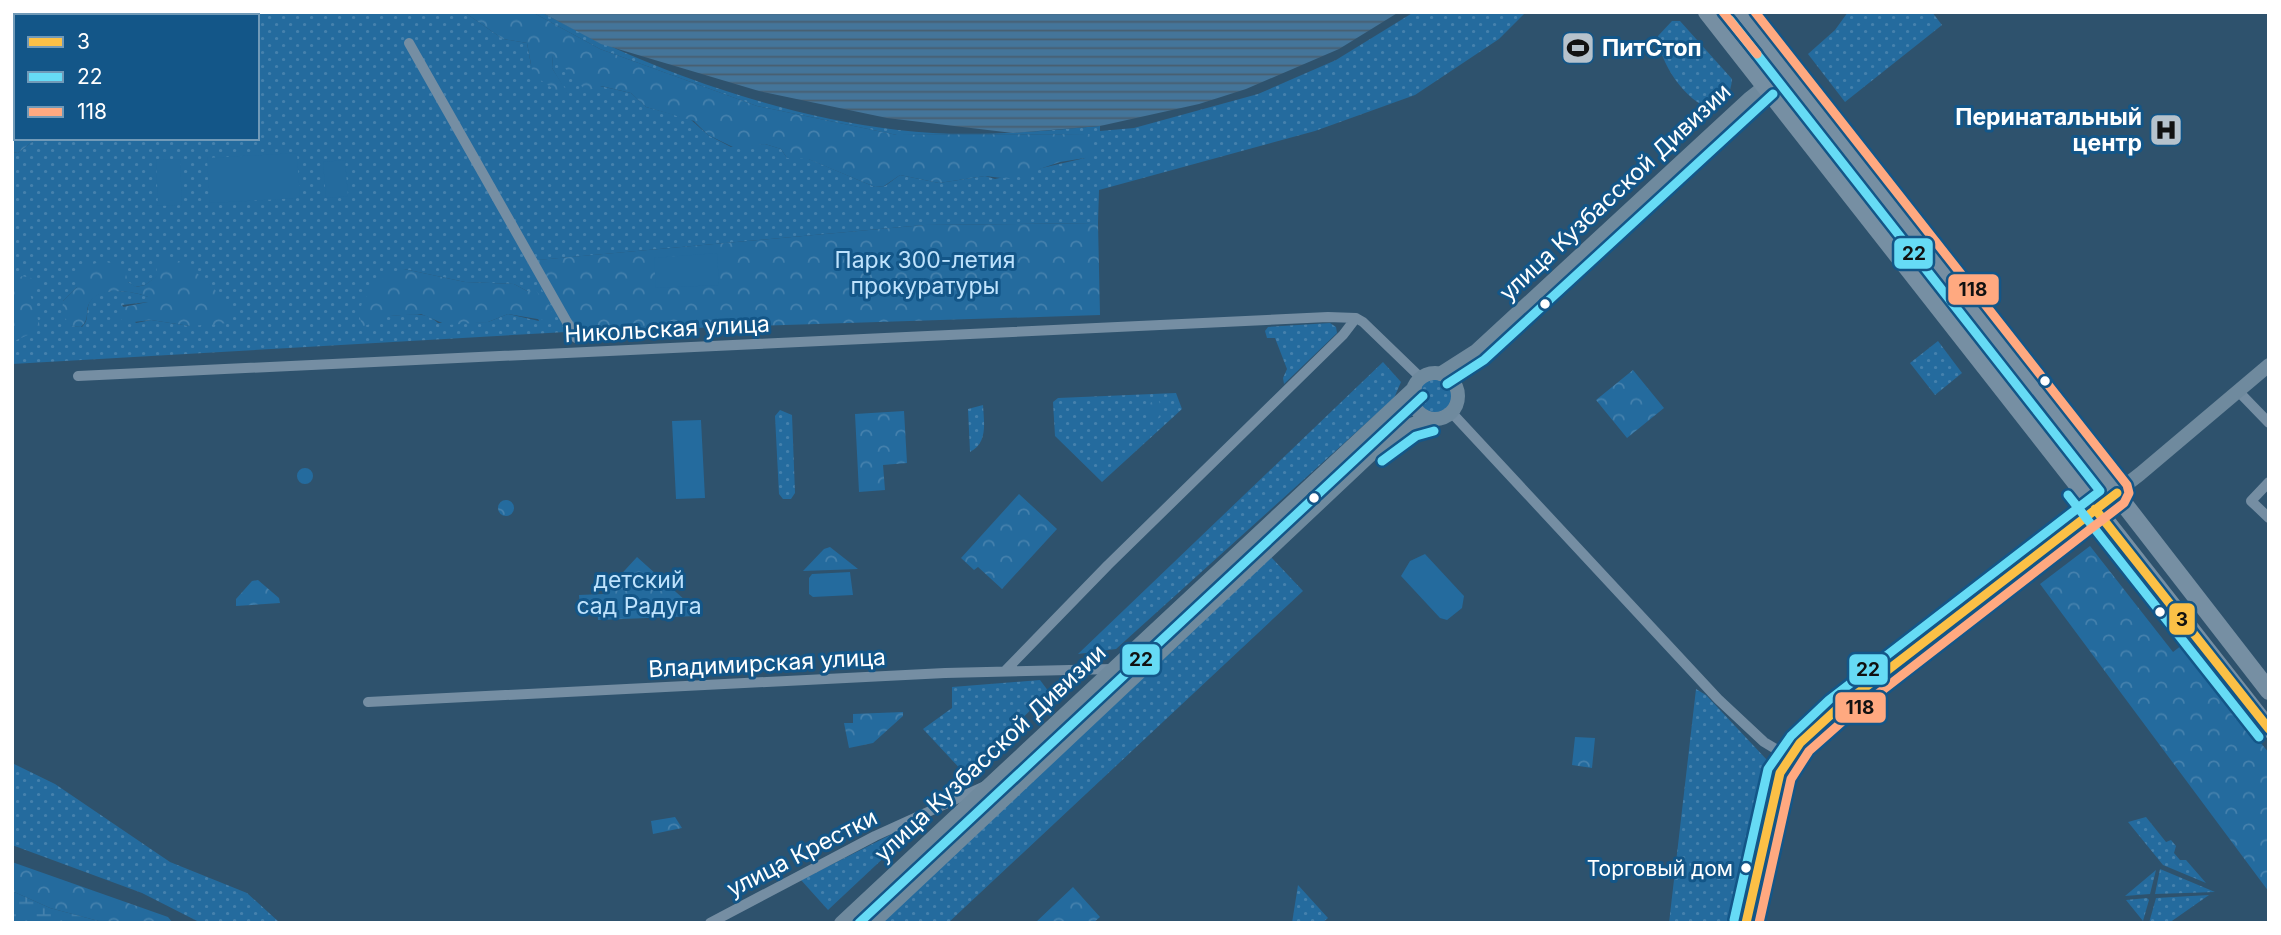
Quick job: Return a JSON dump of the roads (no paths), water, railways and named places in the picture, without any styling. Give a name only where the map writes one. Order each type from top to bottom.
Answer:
[{"type":"highway","points":[[1707,12],[2269,729]]},
{"type":"highway","points":[[1739,12],[1787,69],[2269,691]]},
{"type":"street","points":[[409,43],[576,338]]},
{"type":"street","name":"улица Кузбасской Дивизии","points":[[841,923],[1418,382],[1440,374],[1476,351],[1765,85],[1787,69]]},
{"type":"street","points":[[1005,671],[1145,528],[1343,335],[1356,318],[1370,327],[1418,382],[1415,405],[1431,418]]},
{"type":"street","name":"Никольская улица","points":[[78,376],[1258,320],[1356,318]]},
{"type":"street","name":"улица Кузбасской Дивизии","points":[[873,923],[1378,448],[1410,425],[1451,412],[1458,400],[1457,389],[1476,351]]},
{"type":"street","points":[[1746,923],[1775,785],[1789,757],[1836,710],[2117,492],[2269,365]]},
{"type":"street","points":[[1440,374],[1451,380],[1457,389]]},
{"type":"street","points":[[2239,392],[2269,423]]},
{"type":"street","points":[[1451,412],[1718,699],[1764,742],[1789,757]]},
{"type":"street","points":[[2269,482],[2251,501],[2269,518]]},
{"type":"street","name":"Владимирская улица","points":[[368,702],[1005,671],[1113,669]]},
{"type":"street","name":"улица Крестки","points":[[710,923],[875,836],[989,785]]},
{"type":"place","name":"ПитСтоп","points":[[1578,48]]},
{"type":"place","name":"Перинатальный центр","points":[[2166,130]]},
{"type":"place","name":"Торговый дом","points":[[1746,868]]},
{"type":"park label","name":"Парк 300-летия прокуратуры","points":[[925,273]]},
{"type":"park label","name":"детский сад Радуга","points":[[639,593]]}]
